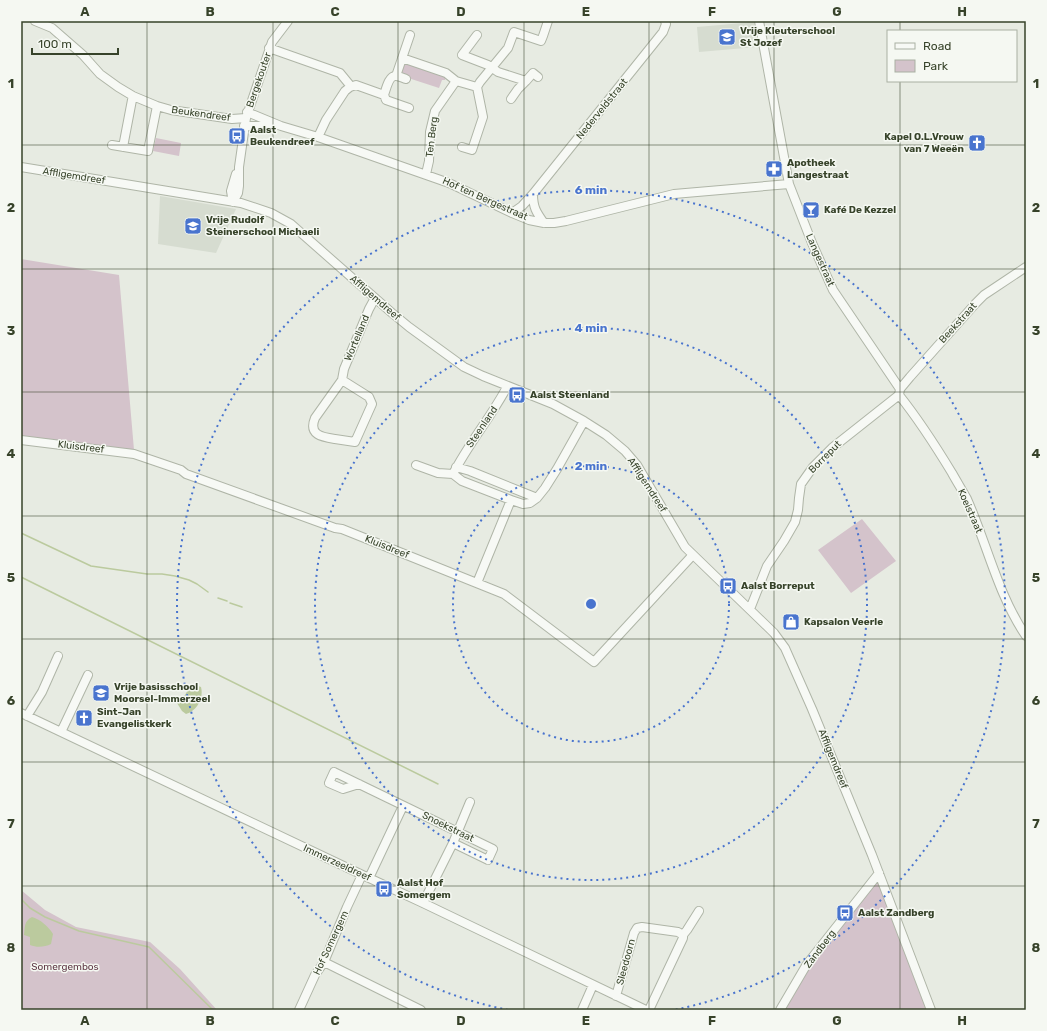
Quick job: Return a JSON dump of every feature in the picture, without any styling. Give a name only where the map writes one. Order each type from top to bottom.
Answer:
[{"type":"street","name":"Beukendreef","points":[[35,21],[52,28],[83,55],[100,74],[134,96],[157,106],[171,110],[232,119],[246,119]]},
{"type":"street","name":"Bergekouter","points":[[233,202],[238,193],[238,167],[246,119],[272,42],[288,21]]},
{"type":"street","points":[[462,147],[472,150],[483,117],[477,87],[508,48],[514,32],[541,41],[548,21]]},
{"type":"street","name":"Nederveldstraat","points":[[512,214],[533,194],[663,32],[666,21]]},
{"type":"street","name":"Langestraat","points":[[759,21],[789,184],[812,243],[833,290],[899,392]]},
{"type":"street","points":[[478,34],[462,55],[488,64],[498,72],[526,81]]},
{"type":"street","points":[[396,76],[410,35]]},
{"type":"street","points":[[270,48],[340,73],[350,87]]},
{"type":"street","points":[[402,58],[446,73],[456,82],[477,87]]},
{"type":"street","points":[[511,99],[533,73],[538,77]]},
{"type":"street","points":[[384,95],[391,77],[394,75],[406,79]]},
{"type":"street","name":"Ten Berg","points":[[426,174],[429,161],[430,132],[435,111],[456,82]]},
{"type":"street","points":[[318,137],[326,120],[345,91],[356,85],[384,95],[386,100],[390,102],[409,108]]},
{"type":"street","points":[[123,147],[134,96]]},
{"type":"street","points":[[112,145],[148,151],[157,106]]},
{"type":"street","name":"Hof ten Bergestraat","points":[[246,119],[281,126],[318,137],[426,174],[449,183],[512,214],[544,223],[566,221],[674,194],[789,184]]},
{"type":"street","name":"Hof ten Bergestraat","points":[[246,119],[281,126]]},
{"type":"street","name":"Affligemdreef","points":[[21,167],[233,202],[272,213],[291,224],[409,327],[464,366],[483,376],[553,404],[606,435],[637,466],[685,547],[774,633],[785,648],[812,709],[879,872],[931,1010]]},
{"type":"street","points":[[533,194],[533,204],[536,212],[544,223]]},
{"type":"street","name":"Beekstraat","points":[[899,392],[975,304],[996,287],[1026,267]]},
{"type":"street","name":"Wortelland","points":[[342,380],[369,397],[372,404],[355,442],[321,437],[314,430],[313,424],[315,418],[342,380],[344,369],[375,298]]},
{"type":"street","name":"Steenland","points":[[454,470],[502,398],[507,386]]},
{"type":"street","name":"Borreput","points":[[750,609],[767,566],[795,522],[801,484],[805,478],[813,467],[832,448],[899,392]]},
{"type":"street","name":"Koeistraat","points":[[899,392],[940,453],[966,498],[979,528],[997,579],[1017,623],[1026,636]]},
{"type":"street","points":[[454,470],[462,481],[523,504],[530,503],[537,498],[545,488],[584,421]]},
{"type":"street","name":"Kluisdreef","points":[[21,440],[134,454],[154,460],[181,470],[186,474],[335,528],[342,529],[504,594],[594,662],[690,558],[692,554]]},
{"type":"street","points":[[416,465],[438,473],[454,470],[470,471],[537,498]]},
{"type":"street","points":[[477,583],[511,500]]},
{"type":"street","name":"Immerzeeldreef","points":[[58,656],[42,692],[24,714],[648,1010]]},
{"type":"street","points":[[61,732],[88,675]]},
{"type":"street","name":"Snoekstraat","points":[[359,784],[492,849],[488,860],[453,843]]},
{"type":"street","points":[[423,903],[453,843],[470,802]]},
{"type":"street","name":"Hof Somergem","points":[[299,1010],[315,976],[324,962],[347,908],[366,877],[403,806]]},
{"type":"street","name":"Zandberg","points":[[780,1010],[807,964],[879,872]]},
{"type":"street","points":[[648,1010],[683,938],[683,934],[699,912]]},
{"type":"street","name":"Sleedoorn","points":[[616,996],[637,928],[642,927],[683,934]]},
{"type":"street","points":[[324,962],[421,1010]]},
{"type":"street","points":[[582,1010],[593,985]]},
{"type":"shaded area","name":"Vrije Kleuterschool St Jozef","points":[[754,22],[757,47],[699,52],[697,27]]},
{"type":"shaded area","name":"Vrije Rudolf Steinerschool Michaeli","points":[[160,196],[236,209],[216,253],[158,244]]},
{"type":"shaded area","points":[[195,685],[201,687],[202,691],[199,704],[186,714],[177,703],[187,692],[189,687]]},
{"type":"shaded area","points":[[32,917],[47,926],[51,931],[53,934],[51,944],[41,947],[30,945],[30,937],[24,935],[26,922]]},
{"type":"green space","points":[[403,62],[446,77],[445,80],[442,80],[439,88],[399,75]]},
{"type":"green space","points":[[156,138],[181,143],[179,156],[153,151]]},
{"type":"green space","points":[[21,259],[119,275],[134,450],[21,436]]},
{"type":"green space","points":[[862,519],[896,561],[851,593],[818,550]]},
{"type":"green space","points":[[879,873],[931,1010],[780,1010],[807,964]]},
{"type":"green space","name":"Somergembos","points":[[21,890],[45,910],[76,927],[150,942],[180,969],[217,1010],[21,1010]]},
{"type":"waterway","points":[[21,533],[91,566],[147,574],[175,576],[189,580],[208,592]]},
{"type":"waterway","points":[[21,577],[438,784]]},
{"type":"waterway","points":[[218,598],[227,601]]},
{"type":"waterway","points":[[230,603],[242,607]]},
{"type":"waterway","points":[[21,899],[30,908],[45,917],[79,931],[149,947],[213,1010]]},
{"type":"place","name":"Vrije Kleuterschool St Jozef","points":[[727,37]]},
{"type":"place","name":"Aalst Beukendreef","points":[[237,136]]},
{"type":"place","name":"Kapel O.L.Vrouw van 7 Weeën","points":[[977,143]]},
{"type":"place","name":"Apotheek Langestraat","points":[[774,169]]},
{"type":"place","name":"Kafé De Kezzel","points":[[811,210]]},
{"type":"place","name":"Vrije Rudolf Steinerschool Michaeli","points":[[193,226]]},
{"type":"place","name":"Aalst Steenland","points":[[517,395]]},
{"type":"place","name":"Aalst Borreput","points":[[728,586]]},
{"type":"place","name":"Kapsalon Veerle","points":[[791,622]]},
{"type":"place","name":"Vrije basisschool Moorsel-Immerzeel","points":[[101,693]]},
{"type":"place","name":"Sint-Jan Evangelistkerk","points":[[84,718]]},
{"type":"place","name":"Aalst Hof Somergem","points":[[384,889]]},
{"type":"place","name":"Aalst Zandberg","points":[[845,913]]}]
